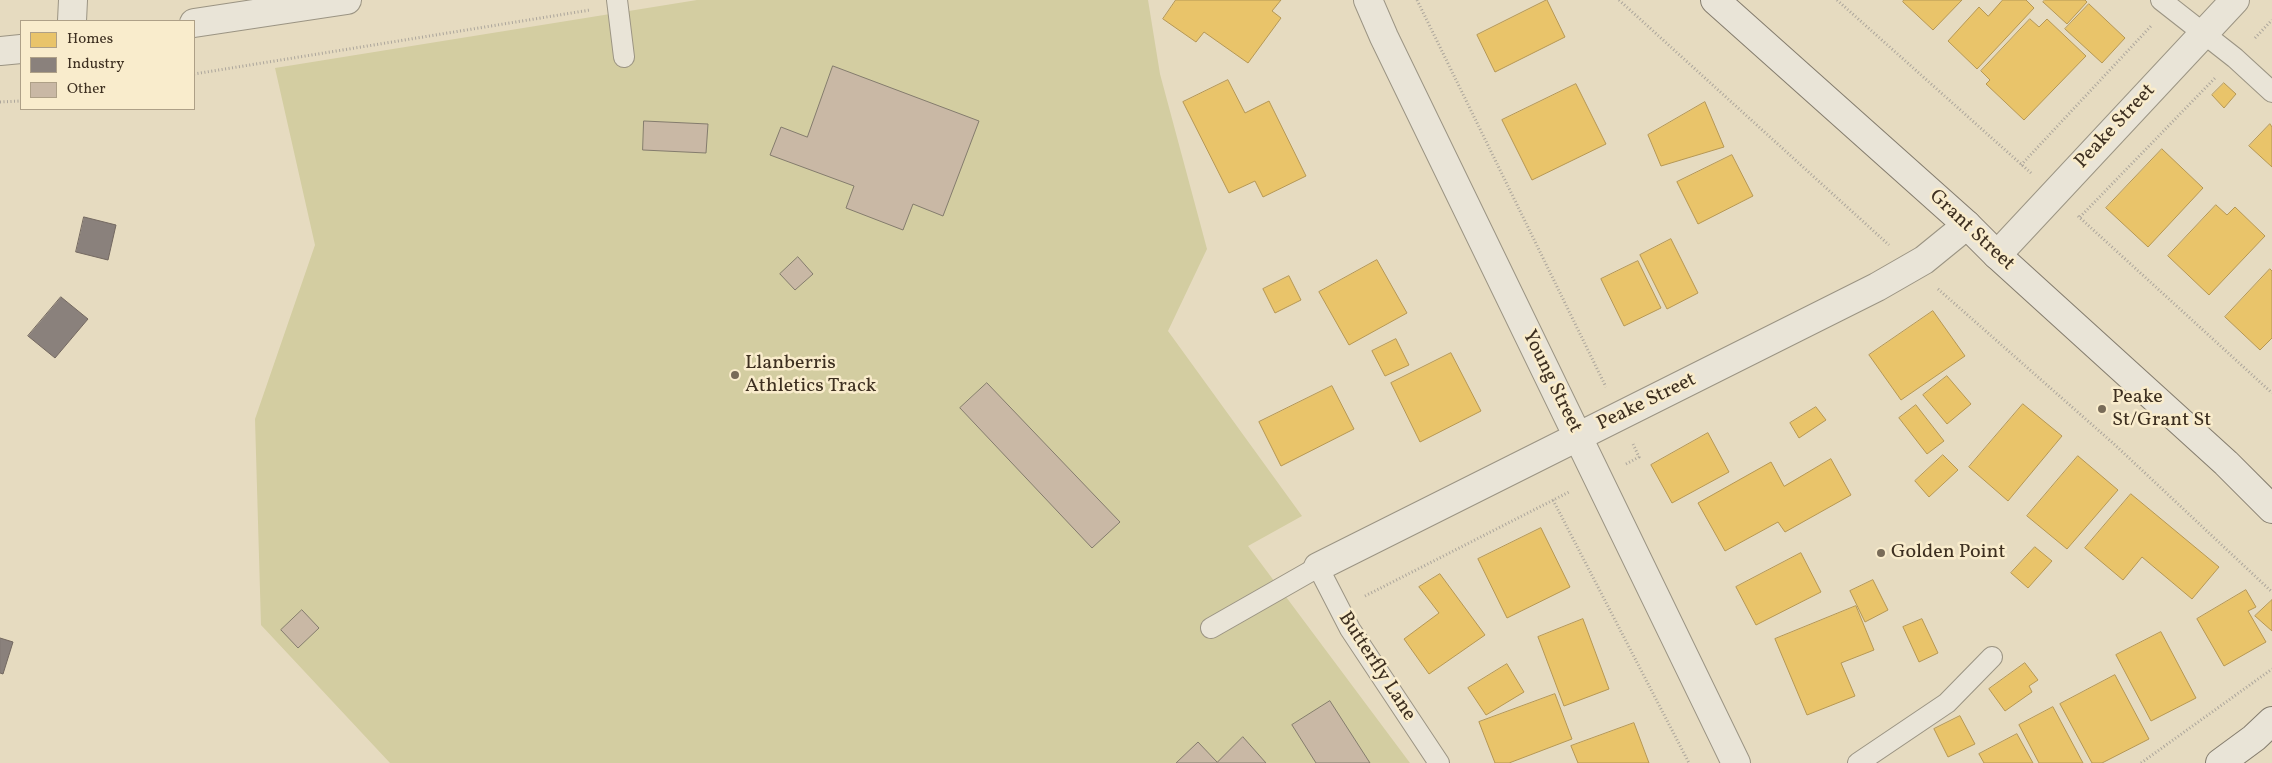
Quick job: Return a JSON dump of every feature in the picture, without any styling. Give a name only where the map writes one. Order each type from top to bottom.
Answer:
[{"type":"street","points":[[72,20],[73,0]]},
{"type":"street","points":[[195,23],[347,0]]},
{"type":"street","name":"Young Street","points":[[1368,0],[1736,763]]},
{"type":"street","name":"Grant Street","points":[[1715,0],[1967,225],[1997,255],[2226,463],[2272,509]]},
{"type":"street","name":"Peake Street","points":[[1997,255],[2235,0]]},
{"type":"street","points":[[0,51],[20,48]]},
{"type":"street","name":"Peake Street","points":[[1318,567],[1620,417],[1914,267],[1967,225]]},
{"type":"street","name":"Grant Street","points":[[2226,463],[2272,494]]},
{"type":"street","points":[[2220,763],[2266,729]]},
{"type":"lane","points":[[618,3],[624,57]]},
{"type":"lane","points":[[2165,3],[2235,58],[2272,92]]},
{"type":"lane","points":[[1210,628],[1318,567]]},
{"type":"lane","name":"Butterfly Lane","points":[[1318,567],[1338,610],[1438,763]]},
{"type":"lane","points":[[1858,763],[1947,703],[1992,657]]},
{"type":"path","points":[[1338,610],[1640,457],[1418,0]]},
{"type":"path","points":[[1619,0],[1914,267],[2114,444],[2272,592]]},
{"type":"path","points":[[1838,0],[2021,164],[2165,3]]},
{"type":"path","points":[[195,74],[618,3]]},
{"type":"path","points":[[2235,58],[2080,217],[2272,393]]},
{"type":"path","points":[[0,102],[20,101]]},
{"type":"path","points":[[1553,500],[1689,763]]},
{"type":"path","points":[[2141,763],[2272,669]]},
{"type":"shaded area","name":"Llanberris Athletics Track","points":[[697,0],[1148,0],[1160,74],[1207,249],[1168,331],[1302,516],[1248,546],[1410,763],[390,763],[261,625],[255,419],[315,245],[275,68]]},
{"type":"building: Homes","points":[[1176,0],[1281,0],[1272,11],[1281,18],[1248,63],[1204,32],[1196,42],[1163,19]]},
{"type":"building: Homes","points":[[1547,0],[1565,37],[1495,72],[1477,35]]},
{"type":"building: Homes","points":[[1904,0],[1962,0],[1933,30],[1903,2]]},
{"type":"building: Homes","points":[[2003,0],[2026,0],[2034,8],[1977,69],[1948,41],[1979,7],[1988,16]]},
{"type":"building: Homes","points":[[2045,0],[2085,0],[2087,2],[2067,24],[2043,2]]},
{"type":"building: Homes","points":[[2089,4],[2125,38],[2102,63],[2065,29]]},
{"type":"building: Homes","points":[[2030,19],[2039,27],[2047,19],[2086,56],[2024,120],[1986,84],[1990,80],[1981,71]]},
{"type":"building: Homes","points":[[1228,80],[1245,113],[1269,101],[1306,176],[1263,197],[1255,181],[1229,193],[1183,102]]},
{"type":"building: Homes","points":[[2224,83],[2236,94],[2224,108],[2212,95]]},
{"type":"building: Homes","points":[[1576,84],[1606,144],[1532,180],[1502,120]]},
{"type":"building: Homes","points":[[1705,102],[1724,147],[1661,166],[1648,135]]},
{"type":"building: Homes","points":[[2270,124],[2272,127],[2272,167],[2249,146]]},
{"type":"building: Homes","points":[[2162,149],[2203,188],[2148,247],[2106,208]]},
{"type":"building: Homes","points":[[1732,155],[1753,196],[1698,224],[1677,182]]},
{"type":"building: Homes","points":[[2216,205],[2227,215],[2235,207],[2265,236],[2209,295],[2168,256]]},
{"type":"building: Homes","points":[[1671,239],[1698,293],[1667,309],[1640,255]]},
{"type":"building: Homes","points":[[1377,260],[1407,313],[1349,345],[1319,292]]},
{"type":"building: Homes","points":[[1638,261],[1661,308],[1624,326],[1601,279]]},
{"type":"building: Homes","points":[[2270,269],[2272,271],[2272,338],[2260,350],[2225,317]]},
{"type":"building: Homes","points":[[1289,276],[1301,300],[1275,313],[1263,289]]},
{"type":"building: Homes","points":[[1933,311],[1965,356],[1901,400],[1869,355]]},
{"type":"building: Homes","points":[[1396,339],[1409,365],[1385,376],[1372,351]]},
{"type":"building: Homes","points":[[1451,353],[1481,411],[1420,442],[1391,383]]},
{"type":"building: Homes","points":[[1947,376],[1971,404],[1947,424],[1923,395]]},
{"type":"building: Homes","points":[[1332,386],[1354,429],[1281,466],[1259,422]]},
{"type":"building: Homes","points":[[2023,404],[2062,436],[2008,501],[1969,467]]},
{"type":"building: Homes","points":[[1916,405],[1944,441],[1927,454],[1899,418]]},
{"type":"building: Homes","points":[[1816,407],[1826,420],[1799,438],[1790,423]]},
{"type":"building: Homes","points":[[1708,433],[1729,472],[1672,503],[1651,465]]},
{"type":"building: Homes","points":[[1943,455],[1958,470],[1929,497],[1915,481]]},
{"type":"building: Homes","points":[[2078,456],[2118,490],[2067,549],[2027,516]]},
{"type":"building: Homes","points":[[1831,459],[1851,495],[1785,532],[1778,522],[1725,551],[1698,503],[1771,462],[1784,486]]},
{"type":"building: Homes","points":[[2131,494],[2219,567],[2192,599],[2142,557],[2123,580],[2085,548]]},
{"type":"building: Homes","points":[[1541,528],[1570,587],[1507,618],[1478,559]]},
{"type":"building: Homes","points":[[2035,547],[2052,561],[2028,588],[2011,573]]},
{"type":"building: Homes","points":[[1801,553],[1821,592],[1756,625],[1736,587]]},
{"type":"building: Homes","points":[[1440,574],[1485,635],[1429,674],[1404,639],[1439,613],[1419,587]]},
{"type":"building: Homes","points":[[1873,580],[1888,610],[1865,622],[1850,591]]},
{"type":"building: Homes","points":[[2246,590],[2256,607],[2248,611],[2266,642],[2224,666],[2197,619]]},
{"type":"building: Homes","points":[[2272,600],[2272,631],[2255,616]]},
{"type":"building: Homes","points":[[1856,606],[1874,650],[1841,663],[1855,696],[1807,715],[1775,639]]},
{"type":"building: Homes","points":[[1583,619],[1609,689],[1564,706],[1538,637]]},
{"type":"building: Homes","points":[[1922,619],[1938,653],[1919,662],[1903,627]]},
{"type":"building: Homes","points":[[2161,632],[2196,698],[2151,721],[2116,655]]},
{"type":"building: Homes","points":[[2025,663],[2038,680],[2029,686],[2032,692],[2005,711],[1989,689]]},
{"type":"building: Homes","points":[[1507,664],[1524,692],[1486,715],[1468,688]]},
{"type":"building: Homes","points":[[2115,675],[2149,739],[2102,763],[2092,763],[2060,704]]},
{"type":"building: Homes","points":[[1555,694],[1572,739],[1509,763],[1495,763],[1479,722]]},
{"type":"building: Homes","points":[[2053,707],[2083,763],[2039,763],[2019,725]]},
{"type":"building: Homes","points":[[1960,716],[1975,744],[1948,757],[1934,729]]},
{"type":"building: Homes","points":[[1634,723],[1649,763],[1578,763],[1571,746]]},
{"type":"building: Homes","points":[[2017,734],[2033,763],[1984,763],[1979,754]]},
{"type":"building: Industry","points":[[84,217],[116,225],[108,260],[76,252]]},
{"type":"building: Industry","points":[[61,297],[88,319],[55,358],[28,336]]},
{"type":"building: Industry","points":[[0,638],[13,642],[3,674],[0,673]]},
{"type":"building: Other","points":[[833,66],[979,121],[943,216],[913,204],[903,230],[846,208],[854,186],[770,155],[781,127],[807,137]]},
{"type":"building: Other","points":[[644,121],[708,124],[706,153],[643,150]]},
{"type":"building: Other","points":[[798,257],[813,274],[795,290],[780,274]]},
{"type":"building: Other","points":[[987,383],[1120,522],[1092,548],[960,408]]},
{"type":"building: Other","points":[[302,610],[319,628],[298,648],[281,630]]},
{"type":"building: Other","points":[[1330,701],[1370,763],[1316,763],[1292,725]]},
{"type":"building: Other","points":[[1243,737],[1266,763],[1176,763],[1198,742],[1217,762]]},
{"type":"place","name":"Llanberris Athletics Track","points":[[735,375]]},
{"type":"place","name":"Peake St/Grant St","points":[[2102,409]]},
{"type":"place","name":"Golden Point","points":[[1881,553]]}]
